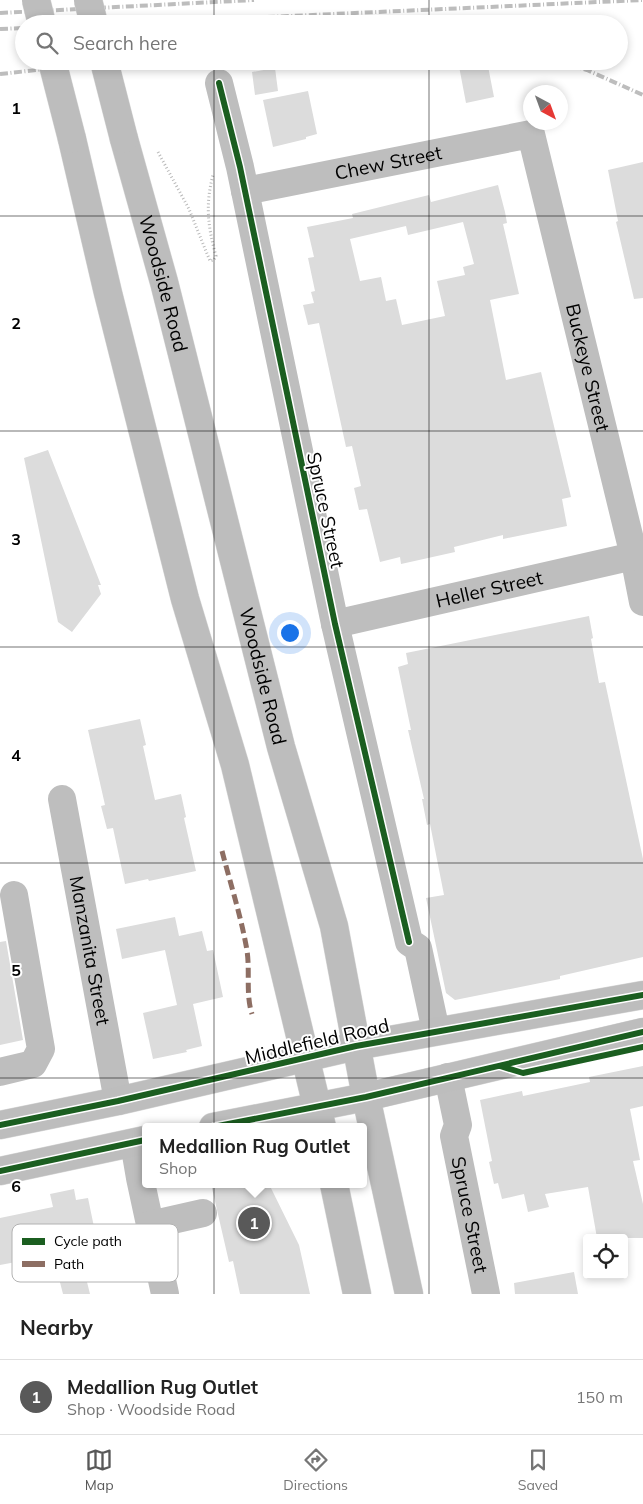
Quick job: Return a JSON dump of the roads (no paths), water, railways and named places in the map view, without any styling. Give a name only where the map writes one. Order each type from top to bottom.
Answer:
[{"type":"main road","points":[[36,0],[40,15]]},
{"type":"main road","points":[[88,0],[92,15]]},
{"type":"main road","points":[[54,70],[185,599],[235,765],[320,1117]]},
{"type":"main road","name":"Woodside Road","points":[[106,70],[166,291],[281,747],[334,926],[366,1096],[409,1294]]},
{"type":"main road","name":"Middlefield Road","points":[[0,1125],[118,1101],[356,1046],[643,995]]},
{"type":"main road","points":[[256,1123],[320,1117],[366,1096],[643,1032]]},
{"type":"main road","points":[[0,1171],[140,1141]]},
{"type":"main road","points":[[335,1188],[357,1294]]},
{"type":"street","name":"Spruce Street","points":[[219,83],[242,179],[335,624],[409,942],[418,948],[436,1032]]},
{"type":"street","name":"Chew Street","points":[[242,179],[531,134]]},
{"type":"street","name":"Buckeye Street","points":[[531,134],[638,555],[643,602]]},
{"type":"street","name":"Heller Street","points":[[335,624],[638,555]]},
{"type":"street","name":"Manzanita Street","points":[[62,799],[118,1101]]},
{"type":"street","points":[[0,1072],[33,1064],[41,1049],[14,895]]},
{"type":"street","name":"Spruce Street","points":[[448,1077],[458,1125],[454,1136],[486,1294]]},
{"type":"street","points":[[140,1141],[142,1158]]},
{"type":"street","points":[[146,1188],[150,1224]]},
{"type":"street","points":[[154,1224],[203,1213]]},
{"type":"railway","points":[[0,13],[254,0]]},
{"type":"railway","points":[[312,15],[643,0]]},
{"type":"railway","points":[[0,29],[15,28]]},
{"type":"railway","points":[[0,74],[37,70]]},
{"type":"railway","points":[[587,70],[643,95]]},
{"type":"place","name":"Medallion Rug Outlet","points":[[254,1223]]}]
